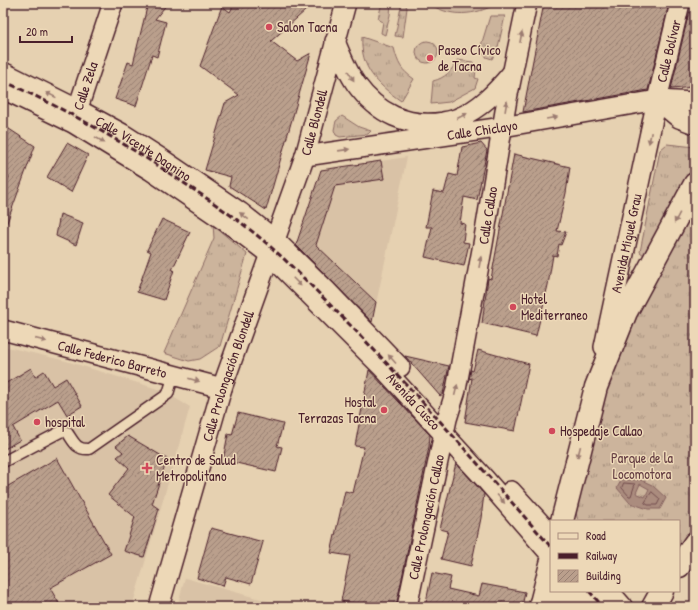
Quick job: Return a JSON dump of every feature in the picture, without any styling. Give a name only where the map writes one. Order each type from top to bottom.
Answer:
[{"type":"main road","name":"Avenida Miguel Grau","points":[[562,520],[596,387],[626,312],[695,184]]},
{"type":"main road","points":[[568,497],[572,520]]},
{"type":"main road","points":[[680,565],[695,543]]},
{"type":"main road","points":[[541,604],[550,568]]},
{"type":"main road","points":[[583,592],[596,607]]},
{"type":"main road","points":[[608,592],[621,607]]},
{"type":"main road","points":[[541,604],[558,596],[567,598],[575,607]]},
{"type":"street","name":"Calle Zela","points":[[75,116],[113,3]]},
{"type":"street","name":"Calle Blondell","points":[[272,247],[306,156],[346,3]]},
{"type":"street","name":"Calle Callao","points":[[446,427],[456,390],[483,244],[507,99],[527,3]]},
{"type":"street","name":"Calle Bolívar","points":[[657,100],[680,3]]},
{"type":"street","points":[[335,41],[346,67],[357,85],[369,99],[384,112],[398,119],[415,123],[435,123],[457,119],[477,108],[497,92],[514,71]]},
{"type":"street","name":"Calle Vicente Dagnino","points":[[3,72],[75,116]]},
{"type":"street","name":"Calle Vicente Dagnino","points":[[3,89],[123,134],[224,201],[272,247]]},
{"type":"street","points":[[657,100],[679,118],[695,124]]},
{"type":"street","name":"Calle Chiclayo","points":[[306,156],[503,127],[657,100],[695,102]]},
{"type":"street","name":"Avenida Miguel Grau","points":[[596,387],[657,100]]},
{"type":"street","name":"Calle Prolongación Blondell","points":[[159,607],[222,388],[272,247]]},
{"type":"street","name":"Avenida Cusco","points":[[272,247],[372,356],[446,427],[550,532]]},
{"type":"street","name":"Calle Federico Barreto","points":[[3,330],[174,374],[222,388]]},
{"type":"street","name":"Avenida Cusco","points":[[446,427],[550,554]]},
{"type":"street","name":"Calle Prolongación Callao","points":[[407,607],[446,427]]},
{"type":"lane","points":[[3,462],[62,431],[67,432],[81,450],[90,449],[168,394],[174,374]]},
{"type":"shaded area","points":[[407,157],[372,323],[295,249],[321,170]]},
{"type":"shaded area","points":[[3,346],[66,361],[161,390],[190,407],[132,607],[3,607]]},
{"type":"shaded area","points":[[185,578],[289,607],[177,607]]},
{"type":"green space","points":[[382,3],[391,3],[390,15],[385,35],[381,33],[383,22],[378,19]]},
{"type":"green space","points":[[401,3],[405,3],[407,8],[403,37],[395,36]]},
{"type":"green space","points":[[428,3],[498,3],[480,11],[463,14],[445,11]]},
{"type":"green space","points":[[490,16],[505,16],[498,47],[492,59],[486,57],[486,54],[483,54],[480,49]]},
{"type":"green space","points":[[362,37],[394,48],[401,66],[406,73],[414,79],[401,101],[384,88],[367,66],[362,48]]},
{"type":"green space","points":[[427,41],[431,42],[437,48],[437,56],[431,62],[427,63],[423,62],[417,56],[416,52],[417,48],[423,42]]},
{"type":"green space","points":[[457,60],[473,62],[474,68],[476,69],[475,78],[478,79],[475,88],[449,102],[431,104],[433,81],[448,74]]},
{"type":"green space","points":[[342,116],[359,127],[371,131],[368,134],[340,137],[336,135],[334,130],[336,121]]},
{"type":"green space","points":[[667,144],[695,147],[695,164],[644,255],[640,252],[660,150]]},
{"type":"green space","name":"Parque de la Locomotora","points":[[695,202],[695,524],[680,545],[680,520],[578,520],[576,513],[601,405],[629,326]]},
{"type":"green space","points":[[213,225],[247,254],[220,346],[200,359],[189,361],[164,353],[214,238]]},
{"type":"water","points":[[622,479],[639,479],[652,485],[666,498],[660,509],[648,509],[630,503],[617,488]],"holes":[[[640,484],[649,489],[645,497],[636,493]]]},
{"type":"building","points":[[148,3],[168,3],[155,19],[166,22],[157,57],[152,55],[136,106],[115,99],[128,62],[133,64]]},
{"type":"building","points":[[235,3],[314,3],[271,41],[297,61],[311,53],[266,210],[229,186],[231,177],[205,170],[225,103],[239,95],[200,66],[222,6],[230,12]]},
{"type":"building","points":[[544,3],[645,3],[668,8],[648,90],[523,112]]},
{"type":"building","points":[[689,12],[695,13],[695,87],[671,89]]},
{"type":"building","points":[[3,125],[35,146],[5,228],[3,228],[3,191],[9,177],[3,176]]},
{"type":"building","points":[[67,143],[88,155],[71,192],[47,177]]},
{"type":"building","points":[[481,143],[487,150],[477,200],[464,197],[460,223],[465,224],[463,242],[469,243],[464,266],[425,257],[432,227],[426,227],[433,191],[444,193],[449,174],[457,176],[462,147]]},
{"type":"building","points":[[514,154],[570,167],[566,193],[557,231],[566,232],[561,245],[559,244],[557,256],[553,255],[548,285],[536,336],[482,323],[488,278],[491,279]]},
{"type":"building","points":[[381,161],[384,179],[335,186],[316,245],[376,302],[372,322],[296,245],[321,170]]},
{"type":"building","points":[[60,214],[83,223],[76,245],[56,236]]},
{"type":"building","points":[[162,219],[190,232],[172,270],[174,270],[164,300],[137,292],[151,252],[147,250]]},
{"type":"building","points":[[478,350],[529,364],[515,431],[465,422],[472,378],[469,379],[471,370],[473,371]]},
{"type":"building","points":[[405,356],[449,366],[443,394],[440,396]]},
{"type":"building","points":[[31,368],[35,377],[44,371],[53,386],[66,378],[82,406],[67,415],[58,400],[13,427],[20,440],[3,450],[3,385]]},
{"type":"building","points":[[369,370],[430,435],[429,447],[396,607],[375,607],[341,601],[350,556],[331,553],[345,491],[353,493],[364,447],[355,446]]},
{"type":"building","points":[[238,413],[283,424],[277,446],[282,447],[276,472],[223,460],[228,434],[232,435]]},
{"type":"building","points":[[128,436],[167,459],[152,504],[159,509],[144,557],[124,551],[135,517],[108,495],[129,468],[117,457],[123,452],[116,446]]},
{"type":"building","points":[[57,458],[111,554],[50,588],[61,607],[3,607],[3,489]]},
{"type":"building","points":[[456,463],[484,494],[481,518],[471,566],[441,559],[448,531],[440,529]]},
{"type":"building","points":[[211,528],[263,542],[251,584],[226,577],[223,586],[197,578]]},
{"type":"building","points":[[432,573],[451,577],[448,589],[479,596],[482,584],[525,592],[522,607],[425,607]]},
{"type":"railway","points":[[3,81],[73,115],[141,155],[218,206],[262,239],[303,277],[378,354],[550,546]]},
{"type":"railway","points":[[590,592],[603,607]]},
{"type":"place","name":"Salon Tacna","points":[[269,27]]},
{"type":"place","name":"Paseo Cívico de Tacna","points":[[430,58]]},
{"type":"place","name":"Hotel Mediterraneo","points":[[513,307]]},
{"type":"place","name":"Hostal Terrazas Tacna","points":[[384,410]]},
{"type":"place","name":"hospital","points":[[37,422]]},
{"type":"place","name":"Hospedaje Callao","points":[[552,431]]},
{"type":"place","name":"Centro de Salud Metropolitano","points":[[147,468]]}]
